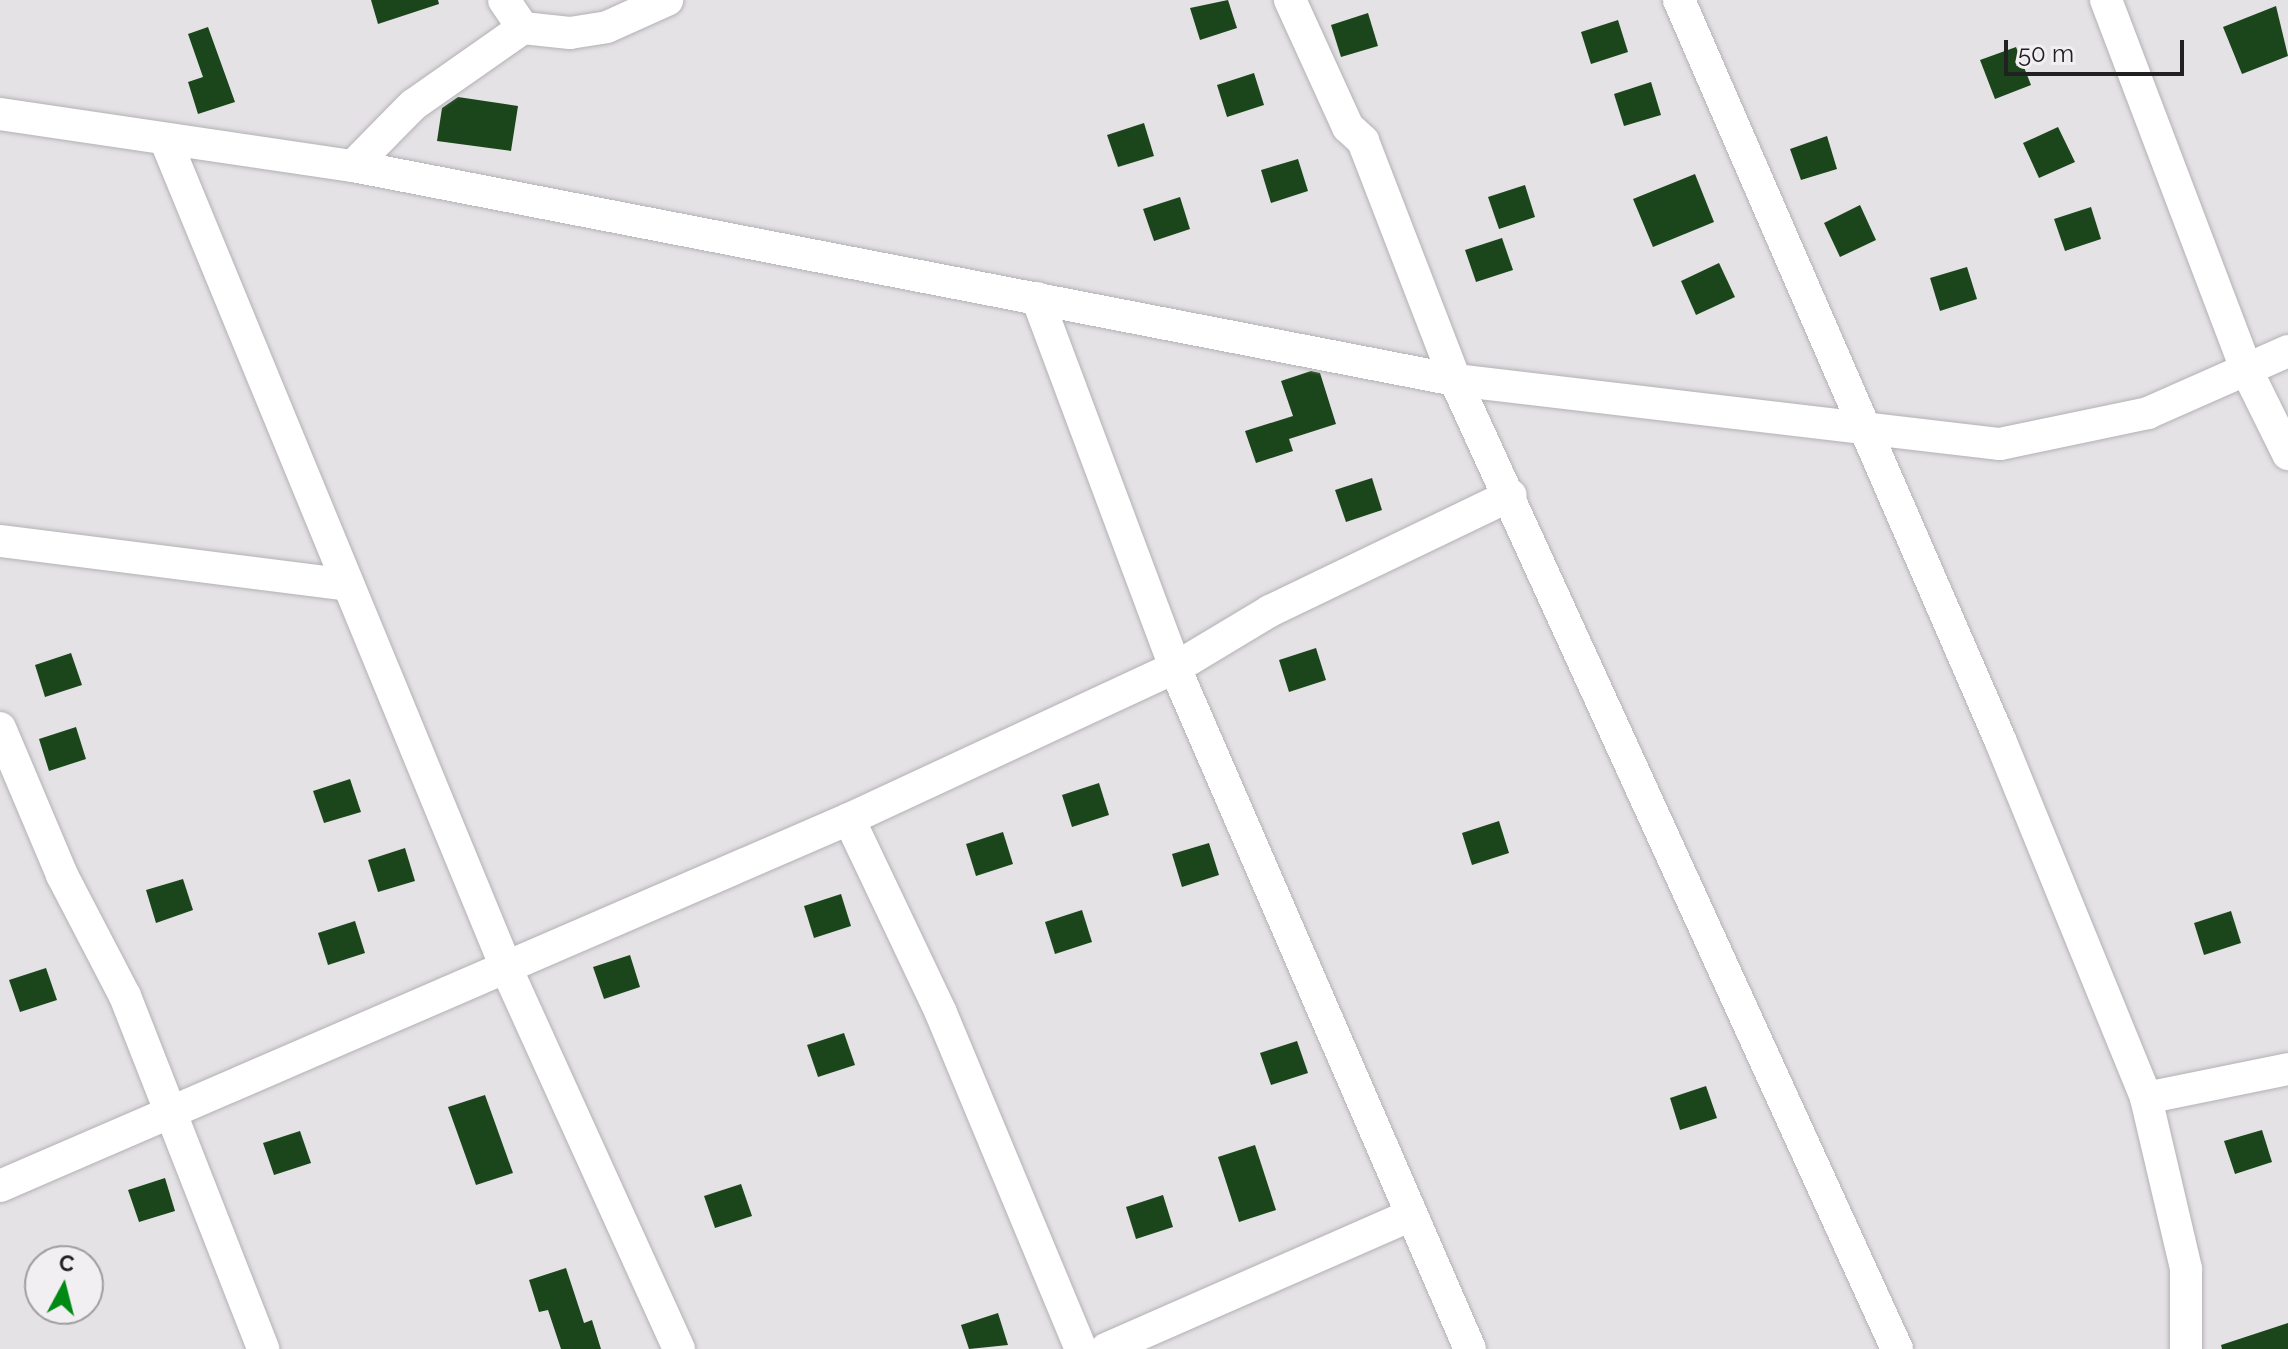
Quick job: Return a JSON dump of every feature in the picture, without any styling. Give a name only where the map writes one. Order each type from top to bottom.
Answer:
[{"type":"street","points":[[504,0],[523,28]]},
{"type":"street","points":[[353,166],[413,105],[523,28],[570,33],[607,27],[667,0]]},
{"type":"street","points":[[1290,0],[1348,127],[1363,141],[1455,380],[1511,495],[1897,1349]]},
{"type":"street","points":[[1679,0],[1860,428],[2001,742],[2146,1098],[2186,1269],[2186,1349]]},
{"type":"street","points":[[2106,0],[2246,369],[2288,454]]},
{"type":"street","points":[[0,114],[353,166],[1455,380],[2000,444],[2148,413],[2288,351]]},
{"type":"street","points":[[165,139],[346,585],[508,972],[679,1349]]},
{"type":"street","points":[[1037,298],[1175,668],[1409,1216],[1470,1349]]},
{"type":"street","points":[[0,1186],[508,972],[849,819],[1175,668],[1270,611],[1511,495]]},
{"type":"street","points":[[0,541],[346,585]]},
{"type":"street","points":[[0,728],[62,875],[125,996],[263,1349]]},
{"type":"street","points":[[849,819],[941,1013],[1081,1349]]},
{"type":"street","points":[[2146,1098],[2288,1069]]},
{"type":"street","points":[[1106,1349],[1409,1216]]},
{"type":"building","points":[[371,0],[438,0],[439,4],[378,24]]},
{"type":"building","points":[[1228,0],[1237,28],[1200,40],[1190,8]]},
{"type":"building","points":[[2276,6],[2288,56],[2242,74],[2223,27]]},
{"type":"building","points":[[1368,13],[1378,46],[1341,57],[1331,25]]},
{"type":"building","points":[[1618,20],[1628,52],[1591,64],[1581,32]]},
{"type":"building","points":[[208,27],[235,102],[198,114],[188,82],[203,77],[188,34]]},
{"type":"building","points":[[2016,47],[2031,85],[1995,99],[1980,60]]},
{"type":"building","points":[[1254,73],[1264,105],[1227,117],[1217,85]]},
{"type":"building","points":[[1651,82],[1661,115],[1624,126],[1614,94]]},
{"type":"building","points":[[458,97],[518,106],[511,151],[437,141],[442,108]]},
{"type":"building","points":[[1144,123],[1154,156],[1118,167],[1107,135]]},
{"type":"building","points":[[2058,127],[2075,162],[2039,178],[2023,143]]},
{"type":"building","points":[[1827,136],[1837,169],[1801,180],[1790,149]]},
{"type":"building","points":[[1298,159],[1308,191],[1271,203],[1261,170]]},
{"type":"building","points":[[1695,174],[1714,222],[1653,247],[1633,199]]},
{"type":"building","points":[[1525,185],[1535,217],[1499,229],[1488,197]]},
{"type":"building","points":[[1180,197],[1190,229],[1154,241],[1143,209]]},
{"type":"building","points":[[1860,205],[1876,240],[1840,257],[1824,223]]},
{"type":"building","points":[[2091,207],[2101,239],[2065,251],[2054,219]]},
{"type":"building","points":[[1502,238],[1513,270],[1476,282],[1465,250]]},
{"type":"building","points":[[1719,263],[1735,297],[1696,315],[1681,281]]},
{"type":"building","points":[[1967,267],[1977,299],[1940,311],[1930,278]]},
{"type":"building","points":[[1311,371],[1320,373],[1336,424],[1289,439],[1293,451],[1256,463],[1245,431],[1293,416],[1281,381]]},
{"type":"building","points":[[1372,478],[1382,510],[1346,522],[1335,490]]},
{"type":"building","points":[[1316,648],[1326,680],[1289,692],[1279,660]]},
{"type":"building","points":[[71,653],[82,685],[45,697],[35,665]]},
{"type":"building","points":[[76,727],[86,759],[49,771],[39,739]]},
{"type":"building","points":[[350,779],[361,812],[324,823],[313,791]]},
{"type":"building","points":[[1099,783],[1109,815],[1072,827],[1062,795]]},
{"type":"building","points":[[1499,821],[1509,853],[1472,865],[1462,833]]},
{"type":"building","points":[[1003,832],[1013,864],[976,876],[966,844]]},
{"type":"building","points":[[1209,843],[1219,875],[1182,887],[1172,854]]},
{"type":"building","points":[[405,848],[415,881],[378,892],[368,860]]},
{"type":"building","points":[[183,879],[193,910],[156,923],[146,890]]},
{"type":"building","points":[[841,894],[851,926],[814,938],[804,906]]},
{"type":"building","points":[[1082,910],[1092,942],[1055,954],[1045,922]]},
{"type":"building","points":[[2231,911],[2241,943],[2204,955],[2194,923]]},
{"type":"building","points":[[355,921],[365,953],[328,965],[318,933]]},
{"type":"building","points":[[630,955],[640,987],[604,999],[593,967]]},
{"type":"building","points":[[46,968],[57,1000],[20,1012],[9,980]]},
{"type":"building","points":[[844,1033],[855,1065],[818,1077],[807,1045]]},
{"type":"building","points":[[1297,1041],[1308,1073],[1271,1085],[1260,1053]]},
{"type":"building","points":[[1706,1086],[1717,1118],[1680,1130],[1670,1098]]},
{"type":"building","points":[[485,1095],[513,1173],[476,1185],[448,1107]]},
{"type":"building","points":[[2262,1130],[2272,1162],[2235,1174],[2224,1141]]},
{"type":"building","points":[[300,1131],[311,1163],[274,1175],[263,1143]]},
{"type":"building","points":[[1255,1145],[1276,1210],[1239,1222],[1218,1157]]},
{"type":"building","points":[[165,1178],[175,1211],[139,1222],[128,1190]]},
{"type":"building","points":[[741,1184],[752,1216],[715,1228],[704,1196]]},
{"type":"building","points":[[1163,1195],[1173,1227],[1136,1239],[1126,1207]]},
{"type":"building","points":[[566,1268],[584,1323],[592,1320],[601,1349],[561,1349],[548,1310],[539,1312],[529,1280]]},
{"type":"building","points":[[998,1313],[1008,1345],[969,1349],[961,1325]]},
{"type":"building","points":[[2288,1323],[2288,1349],[2222,1349],[2221,1345]]}]
